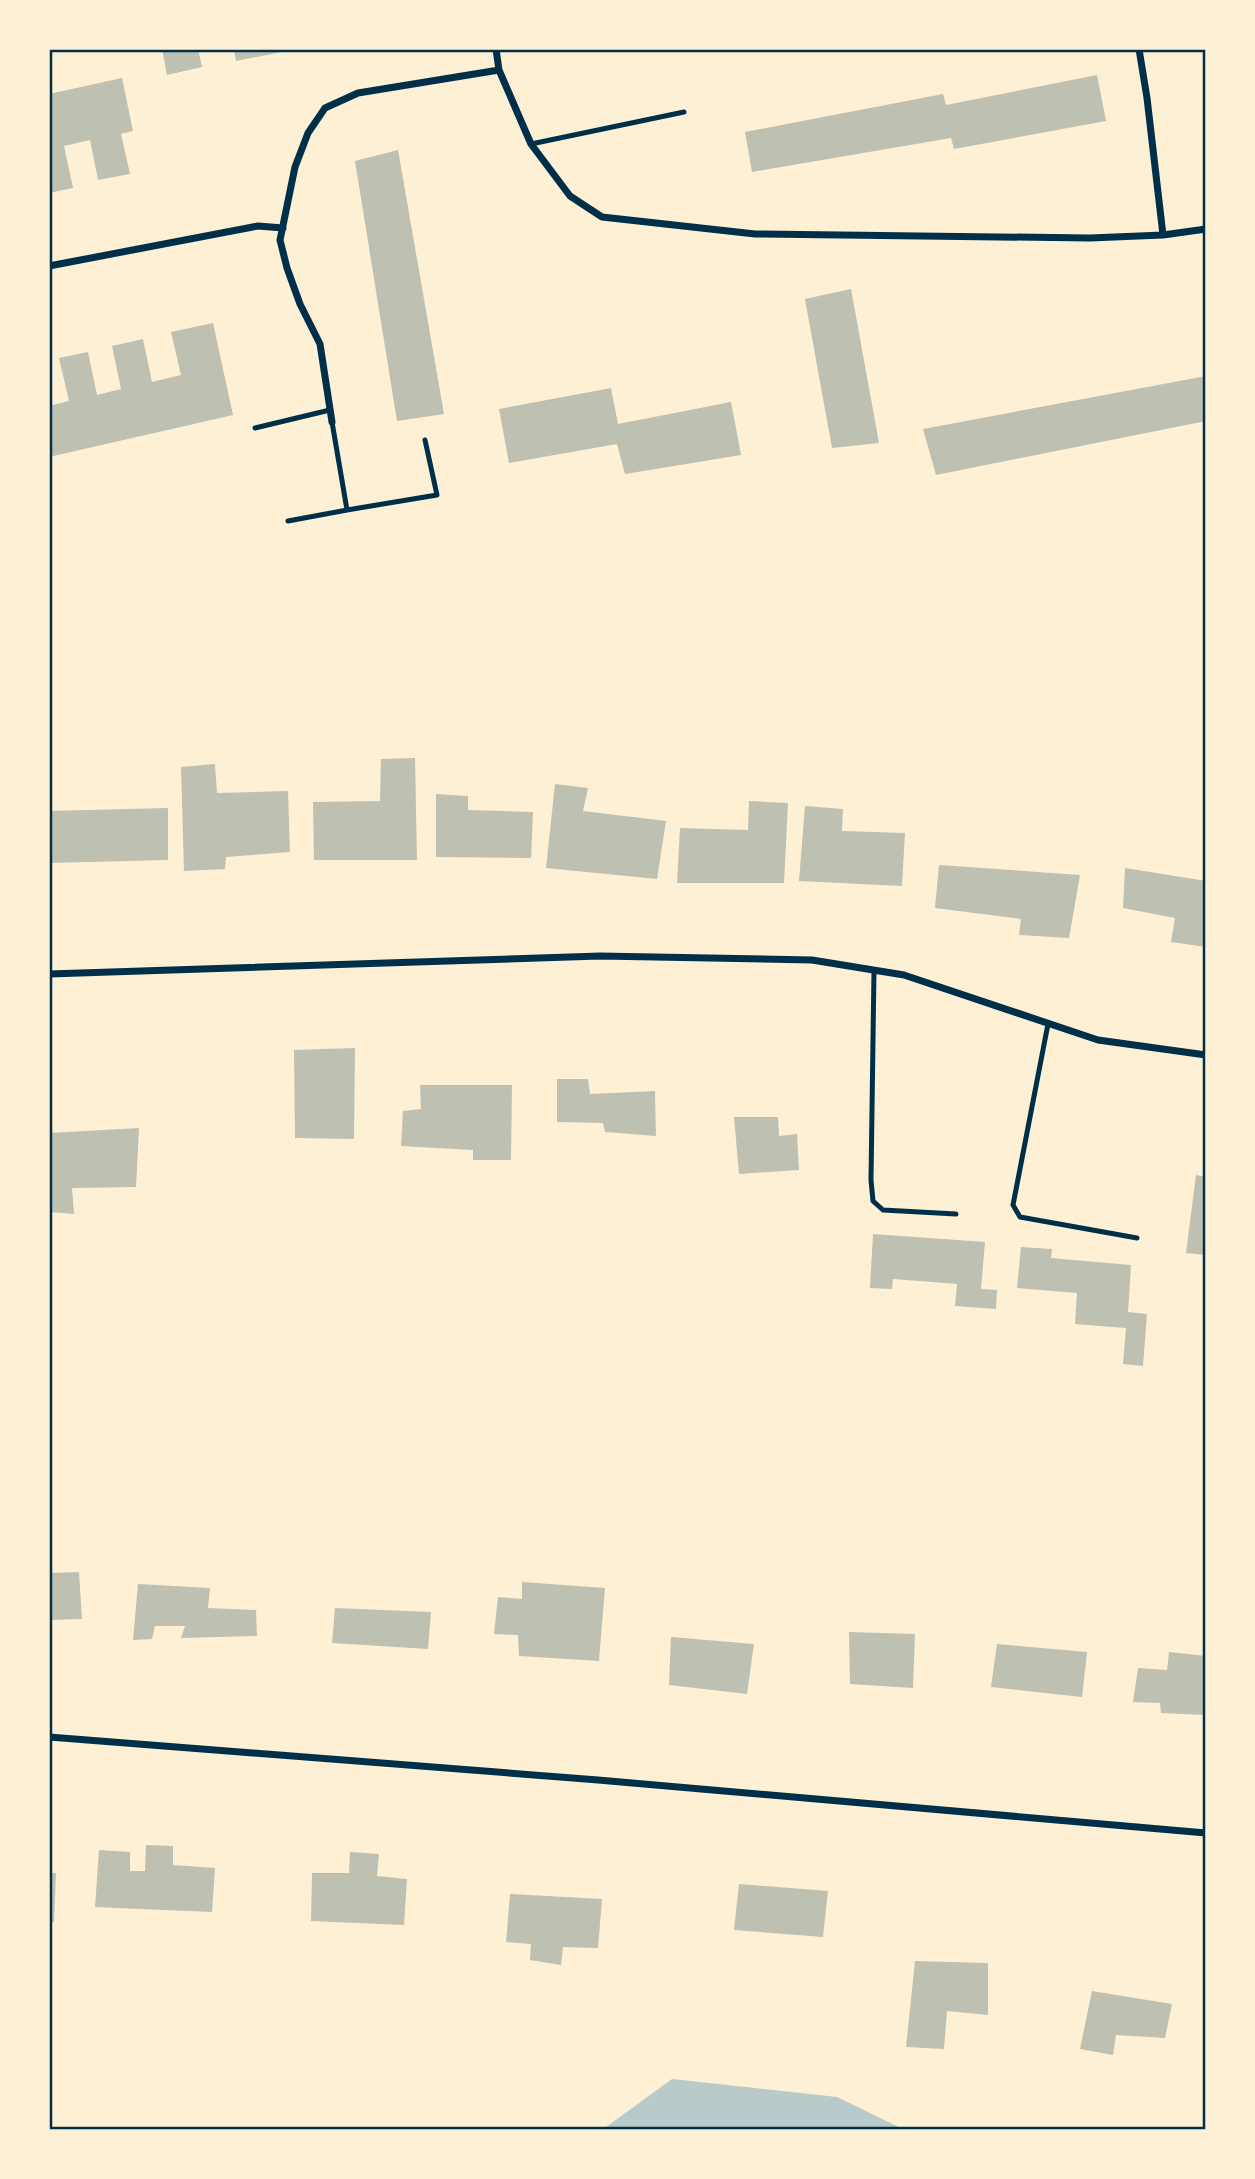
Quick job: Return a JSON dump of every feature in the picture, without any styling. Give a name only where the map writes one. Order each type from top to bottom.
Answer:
[{"type":"street","points":[[496,49],[499,70],[531,144],[570,196],[603,218],[755,234],[1090,239],[1163,235],[1206,229]]},
{"type":"street","points":[[1139,49],[1163,235]]},
{"type":"street","points":[[332,422],[320,344],[300,304],[280,240],[295,167],[307,133],[325,108],[358,93],[499,70]]},
{"type":"street","points":[[49,266],[258,226],[283,228]]},
{"type":"street","points":[[49,974],[600,956],[812,960],[904,975],[1098,1040],[1206,1055]]},
{"type":"street","points":[[49,1737],[598,1780],[1206,1833]]},
{"type":"lane","points":[[531,144],[684,112]]},
{"type":"lane","points":[[256,428],[330,410]]},
{"type":"lane","points":[[332,422],[347,510]]},
{"type":"lane","points":[[288,521],[437,495],[425,440]]},
{"type":"lane","points":[[874,970],[873,1201],[883,1210],[956,1214]]},
{"type":"lane","points":[[1048,1024],[1013,1205],[1020,1217],[1137,1238]]},
{"type":"shaded area","points":[[672,2079],[837,2097],[905,2130],[602,2130]]},
{"type":"building","points":[[162,49],[198,49],[202,67],[167,75]]},
{"type":"building","points":[[234,49],[292,49],[292,50],[236,61]]},
{"type":"building","points":[[1097,75],[1106,121],[954,149],[951,138],[752,172],[745,132],[943,94],[946,105]]},
{"type":"building","points":[[122,78],[133,131],[121,134],[130,174],[98,180],[90,140],[64,146],[73,188],[49,193],[49,94]]},
{"type":"building","points":[[398,150],[444,414],[397,421],[355,161]]},
{"type":"building","points":[[851,289],[879,443],[832,448],[805,299]]},
{"type":"building","points":[[213,323],[233,415],[49,457],[49,406],[69,401],[59,358],[88,352],[97,395],[121,389],[112,346],[143,339],[152,382],[181,375],[171,332]]},
{"type":"building","points":[[1206,376],[1206,421],[936,475],[923,429]]},
{"type":"building","points":[[611,388],[618,424],[731,402],[741,455],[625,474],[617,444],[509,463],[499,409]]},
{"type":"building","points":[[415,758],[417,860],[314,860],[313,802],[380,801],[381,759]]},
{"type":"building","points":[[215,764],[217,793],[288,791],[290,852],[226,857],[225,869],[184,871],[181,767]]},
{"type":"building","points":[[555,784],[588,788],[583,811],[666,821],[657,879],[546,868]]},
{"type":"building","points":[[436,794],[468,796],[468,810],[533,812],[531,858],[436,857]]},
{"type":"building","points":[[749,801],[788,803],[784,883],[677,883],[680,828],[748,830]]},
{"type":"building","points":[[805,806],[843,809],[842,831],[905,833],[902,886],[799,881]]},
{"type":"building","points":[[168,808],[168,860],[49,863],[49,811]]},
{"type":"building","points":[[939,865],[1080,875],[1069,938],[1019,935],[1021,919],[935,908]]},
{"type":"building","points":[[1125,868],[1206,881],[1206,947],[1171,942],[1175,918],[1123,908]]},
{"type":"building","points":[[355,1048],[354,1139],[295,1138],[294,1050]]},
{"type":"building","points":[[557,1079],[588,1079],[590,1094],[655,1091],[656,1136],[605,1132],[603,1123],[557,1122]]},
{"type":"building","points":[[420,1085],[512,1085],[511,1160],[473,1160],[473,1150],[401,1146],[403,1111],[421,1109]]},
{"type":"building","points":[[734,1117],[778,1117],[779,1136],[797,1134],[799,1170],[739,1174]]},
{"type":"building","points":[[139,1128],[136,1187],[72,1188],[74,1214],[49,1212],[49,1133]]},
{"type":"building","points":[[1196,1175],[1206,1177],[1206,1255],[1186,1253]]},
{"type":"building","points":[[873,1234],[985,1242],[981,1289],[997,1290],[996,1309],[955,1306],[957,1284],[893,1279],[892,1289],[870,1288]]},
{"type":"building","points":[[1021,1247],[1052,1249],[1051,1258],[1131,1265],[1128,1312],[1147,1314],[1143,1366],[1123,1364],[1126,1328],[1075,1324],[1077,1293],[1017,1288]]},
{"type":"building","points":[[79,1572],[82,1619],[49,1620],[49,1573]]},
{"type":"building","points":[[522,1582],[605,1588],[599,1661],[519,1656],[518,1635],[494,1634],[498,1597],[522,1599]]},
{"type":"building","points":[[138,1584],[210,1588],[208,1608],[256,1610],[257,1636],[181,1638],[185,1626],[155,1626],[152,1639],[133,1640]]},
{"type":"building","points":[[335,1608],[431,1612],[428,1649],[332,1643]]},
{"type":"building","points":[[849,1632],[915,1634],[913,1688],[850,1684]]},
{"type":"building","points":[[671,1637],[754,1644],[747,1694],[669,1685]]},
{"type":"building","points":[[997,1644],[1087,1652],[1082,1697],[991,1687]]},
{"type":"building","points":[[1169,1652],[1206,1656],[1206,1715],[1161,1713],[1160,1703],[1133,1702],[1138,1668],[1167,1670]]},
{"type":"building","points":[[146,1845],[173,1846],[173,1865],[215,1868],[212,1912],[95,1907],[99,1850],[130,1852],[130,1871],[145,1871]]},
{"type":"building","points":[[350,1852],[379,1854],[377,1876],[407,1879],[404,1925],[311,1921],[312,1873],[349,1873]]},
{"type":"building","points":[[49,1873],[56,1873],[54,1922],[49,1922]]},
{"type":"building","points":[[739,1884],[828,1891],[823,1937],[734,1930]]},
{"type":"building","points":[[510,1894],[602,1899],[598,1948],[563,1947],[561,1965],[530,1960],[531,1944],[506,1942]]},
{"type":"building","points":[[915,1961],[988,1963],[988,2015],[947,2011],[944,2049],[906,2047]]},
{"type":"building","points":[[1092,1991],[1172,2004],[1165,2038],[1116,2035],[1113,2055],[1080,2049]]}]
